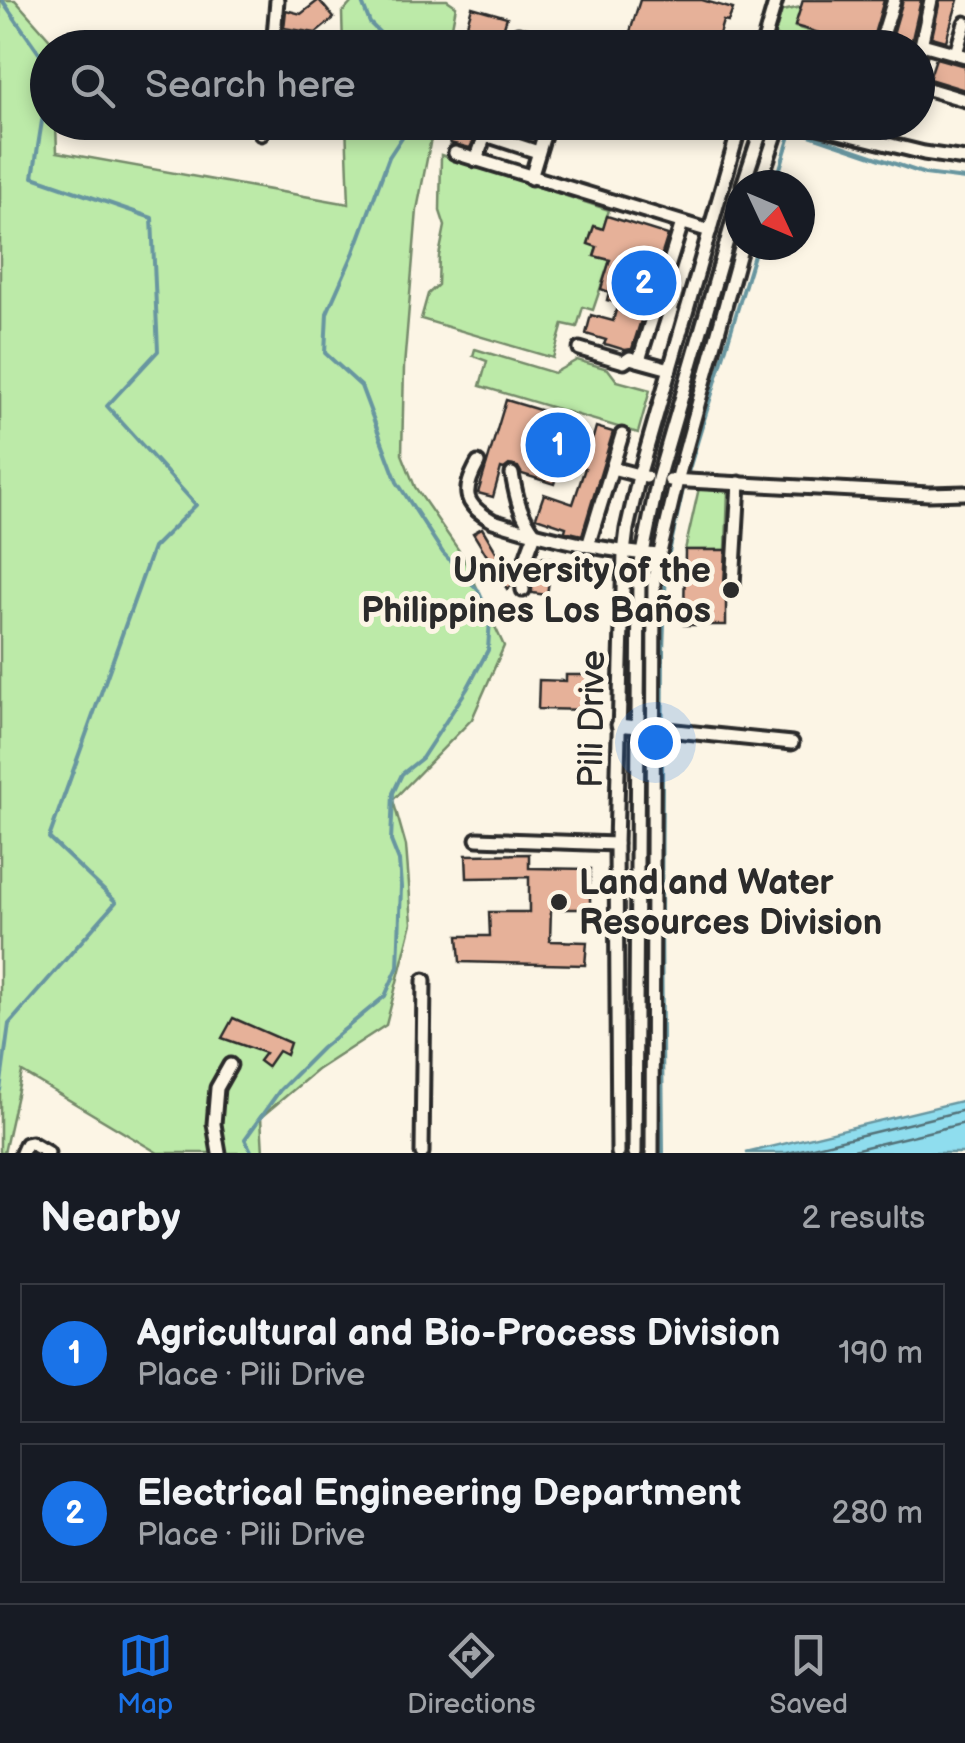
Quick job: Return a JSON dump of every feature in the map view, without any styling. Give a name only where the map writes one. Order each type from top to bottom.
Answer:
[{"type":"street","points":[[274,30],[277,0]]},
{"type":"street","points":[[767,30],[776,0]]},
{"type":"street","points":[[885,30],[894,0]]},
{"type":"street","points":[[925,30],[931,0]]},
{"type":"street","points":[[935,47],[960,54],[965,24]]},
{"type":"street","points":[[935,91],[965,100]]},
{"type":"street","points":[[476,160],[483,140]]},
{"type":"street","points":[[504,140],[538,152]]},
{"type":"street","points":[[530,178],[542,140]]},
{"type":"street","name":"Pili Drive","points":[[618,1153],[616,844],[626,529],[737,140]]},
{"type":"street","points":[[748,170],[758,140]]},
{"type":"street","points":[[764,170],[774,140]]},
{"type":"street","points":[[871,140],[965,159]]},
{"type":"street","points":[[455,153],[710,231]]},
{"type":"street","points":[[639,360],[682,223]]},
{"type":"street","points":[[635,1153],[636,726],[641,554],[658,479],[725,248]]},
{"type":"street","points":[[652,1153],[660,729],[654,578],[676,481],[738,260]]},
{"type":"street","points":[[580,349],[624,362],[630,358],[670,369]]},
{"type":"street","points":[[588,546],[622,434]]},
{"type":"street","points":[[478,463],[466,486],[467,497],[481,515],[493,522],[588,546],[658,555]]},
{"type":"street","points":[[612,468],[676,481],[965,493]]},
{"type":"street","points":[[512,474],[517,504],[535,534]]},
{"type":"street","points":[[733,586],[739,483]]},
{"type":"street","points":[[523,590],[525,561],[535,534]]},
{"type":"street","points":[[638,647],[654,648]]},
{"type":"street","points":[[618,725],[792,743]]},
{"type":"street","points":[[477,839],[616,844]]},
{"type":"street","points":[[422,1153],[424,980]]},
{"type":"street","points":[[219,1153],[214,1124],[217,1088],[230,1065]]},
{"type":"street","points":[[22,1153],[26,1144],[31,1143],[48,1153]]},
{"type":"green space","points":[[0,0],[15,0],[42,30],[30,30],[30,140],[57,140],[57,152],[349,204],[347,140],[431,140],[417,210],[404,367],[402,454],[415,487],[462,555],[504,646],[472,719],[393,800],[406,846],[412,923],[386,1025],[317,1070],[261,1117],[263,1153],[158,1153],[22,1072],[4,1153],[0,1153]]},
{"type":"green space","points":[[354,0],[447,0],[456,6],[451,30],[342,30],[342,13]]},
{"type":"green space","points":[[801,7],[795,27],[805,30],[776,30],[782,11]]},
{"type":"green space","points":[[441,155],[609,210],[603,229],[594,227],[588,243],[597,247],[595,256],[610,260],[593,310],[583,307],[577,327],[563,324],[553,358],[421,319],[428,294],[438,285],[445,226],[440,211]]},
{"type":"green space","points":[[475,349],[554,373],[577,360],[608,369],[617,381],[650,390],[638,433],[480,386],[487,361],[473,356]]},
{"type":"green space","points":[[699,488],[728,489],[726,550],[685,550]]},
{"type":"water","points":[[965,1100],[965,1153],[746,1153]]},
{"type":"building","points":[[319,0],[334,18],[320,30],[284,28],[286,10],[301,14]]},
{"type":"building","points":[[640,0],[702,0],[733,9],[720,30],[631,30]]},
{"type":"building","points":[[803,0],[884,0],[875,30],[809,30],[795,26]]},
{"type":"building","points":[[903,0],[921,0],[914,30],[894,30]]},
{"type":"building","points":[[940,0],[958,0],[946,41],[935,38]]},
{"type":"building","points":[[472,7],[507,17],[503,30],[465,30]]},
{"type":"building","points":[[936,58],[965,66],[965,90],[935,81]]},
{"type":"building","points":[[451,140],[474,140],[470,148],[450,143]]},
{"type":"building","points":[[607,216],[668,235],[632,349],[604,344],[606,340],[586,334],[591,315],[613,321],[618,303],[607,300],[609,292],[601,289],[610,260],[594,256],[597,247],[588,244],[594,226],[603,229]]},
{"type":"building","points":[[506,400],[573,420],[566,442],[590,448],[596,427],[613,432],[582,535],[536,517],[544,494],[573,504],[585,468],[561,461],[554,484],[522,474],[518,467],[509,465],[501,468],[493,497],[478,493]]},
{"type":"building","points":[[482,528],[513,580],[507,589],[473,533]]},
{"type":"building","points":[[685,550],[726,550],[726,625],[684,625]]},
{"type":"building","points":[[536,557],[552,558],[547,595],[532,593]]},
{"type":"building","points":[[566,675],[590,675],[594,710],[538,709],[539,680],[566,681]]},
{"type":"building","points":[[529,854],[529,868],[590,869],[590,909],[551,909],[550,941],[587,942],[585,965],[460,962],[458,936],[490,936],[489,912],[529,912],[529,877],[467,878],[466,855]]},
{"type":"building","points":[[233,1018],[290,1043],[286,1055],[278,1051],[267,1067],[259,1061],[265,1053],[222,1038]]},
{"type":"waterway","points":[[2,0],[30,40]]},
{"type":"waterway","points":[[361,0],[377,30]]},
{"type":"waterway","points":[[0,1090],[9,1024],[116,902],[49,838],[153,548],[196,505],[107,406],[158,351],[152,218],[33,177],[39,140]]},
{"type":"waterway","points":[[252,1153],[245,1139],[280,1090],[322,1048],[385,996],[398,967],[401,887],[399,861],[391,841],[393,793],[402,774],[422,758],[488,650],[490,618],[478,590],[443,553],[397,482],[361,386],[325,353],[327,313],[389,157],[400,140]]},
{"type":"waterway","points":[[780,170],[789,140]]},
{"type":"waterway","points":[[825,140],[925,174],[965,179]]},
{"type":"waterway","points":[[663,1153],[661,915],[666,566],[683,489],[752,260]]},
{"type":"place","name":"Electrical Engineering Department","points":[[644,283]]},
{"type":"place","name":"Agricultural and Bio-Process Division","points":[[558,445]]},
{"type":"place","name":"University of the Philippines Los Baños","points":[[731,590]]},
{"type":"place","name":"Land and Water Resources Division","points":[[559,902]]}]
